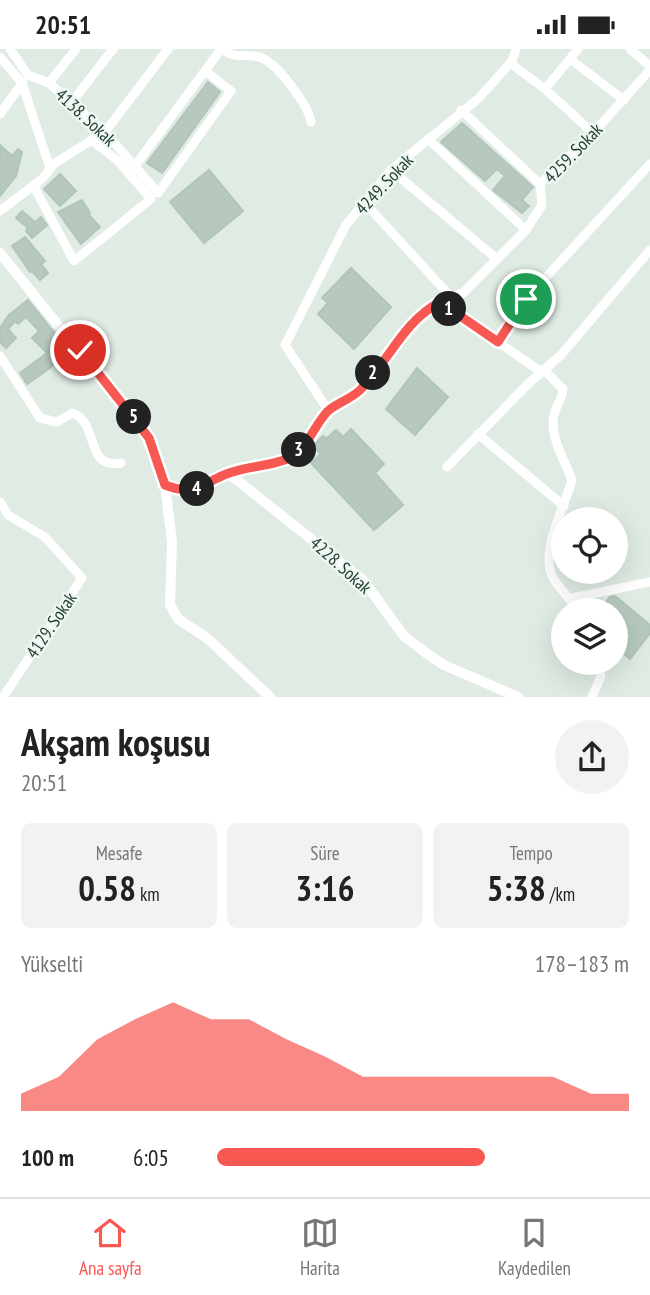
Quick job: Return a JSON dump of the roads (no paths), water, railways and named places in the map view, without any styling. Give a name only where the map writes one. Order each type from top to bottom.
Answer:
[{"type":"street","points":[[10,49],[25,79],[50,168]]},
{"type":"street","points":[[49,83],[76,49]]},
{"type":"street","points":[[72,102],[113,49]]},
{"type":"street","points":[[0,211],[50,168],[105,132],[168,49]]},
{"type":"street","points":[[135,166],[222,49],[241,58],[261,57],[273,66],[309,110],[311,122]]},
{"type":"street","name":"4249. Sokak","points":[[328,410],[285,345],[346,225],[391,170],[461,110],[479,98],[510,63],[516,49]]},
{"type":"street","points":[[545,89],[578,49]]},
{"type":"street","points":[[630,49],[650,68]]},
{"type":"street","points":[[0,57],[25,79]]},
{"type":"street","points":[[570,59],[624,100]]},
{"type":"street","points":[[510,63],[545,89],[593,133]]},
{"type":"street","name":"4259. Sokak","points":[[328,410],[343,404],[362,389],[389,351],[424,311],[450,296],[463,293],[526,230],[542,205],[540,184],[593,133],[650,68]]},
{"type":"street","points":[[33,185],[74,261],[154,196],[231,91],[205,71]]},
{"type":"street","points":[[0,114],[25,79]]},
{"type":"street","name":"4138. Sokak","points":[[25,79],[49,83],[72,102],[105,132],[135,166],[154,196]]},
{"type":"street","points":[[461,110],[540,184]]},
{"type":"street","points":[[428,139],[526,230]]},
{"type":"street","points":[[92,140],[154,196]]},
{"type":"street","points":[[498,342],[526,299],[650,165]]},
{"type":"street","points":[[391,170],[497,259]]},
{"type":"street","points":[[365,203],[450,296]]},
{"type":"street","points":[[447,467],[545,371],[650,250]]},
{"type":"street","points":[[0,253],[149,438],[165,485],[172,542],[170,605],[178,619],[207,638],[270,697]]},
{"type":"street","points":[[440,302],[537,369],[545,371],[563,389],[560,403],[552,418],[554,432],[572,479],[553,535],[550,569],[558,585],[572,598],[650,582]]},
{"type":"street","points":[[0,356],[40,418],[57,422],[72,413],[77,414],[92,435],[94,451],[99,459],[106,464],[121,463]]},
{"type":"street","points":[[165,485],[179,491],[194,490],[228,473],[293,456],[305,444],[328,410]]},
{"type":"street","points":[[478,434],[564,506]]},
{"type":"street","name":"4228. Sokak","points":[[228,473],[364,581],[404,636],[444,665],[518,697]]},
{"type":"street","name":"4129. Sokak","points":[[0,502],[8,515],[45,537],[82,578],[3,697]]},
{"type":"street","points":[[0,523],[8,515]]},
{"type":"street","points":[[592,697],[601,675]]}]
